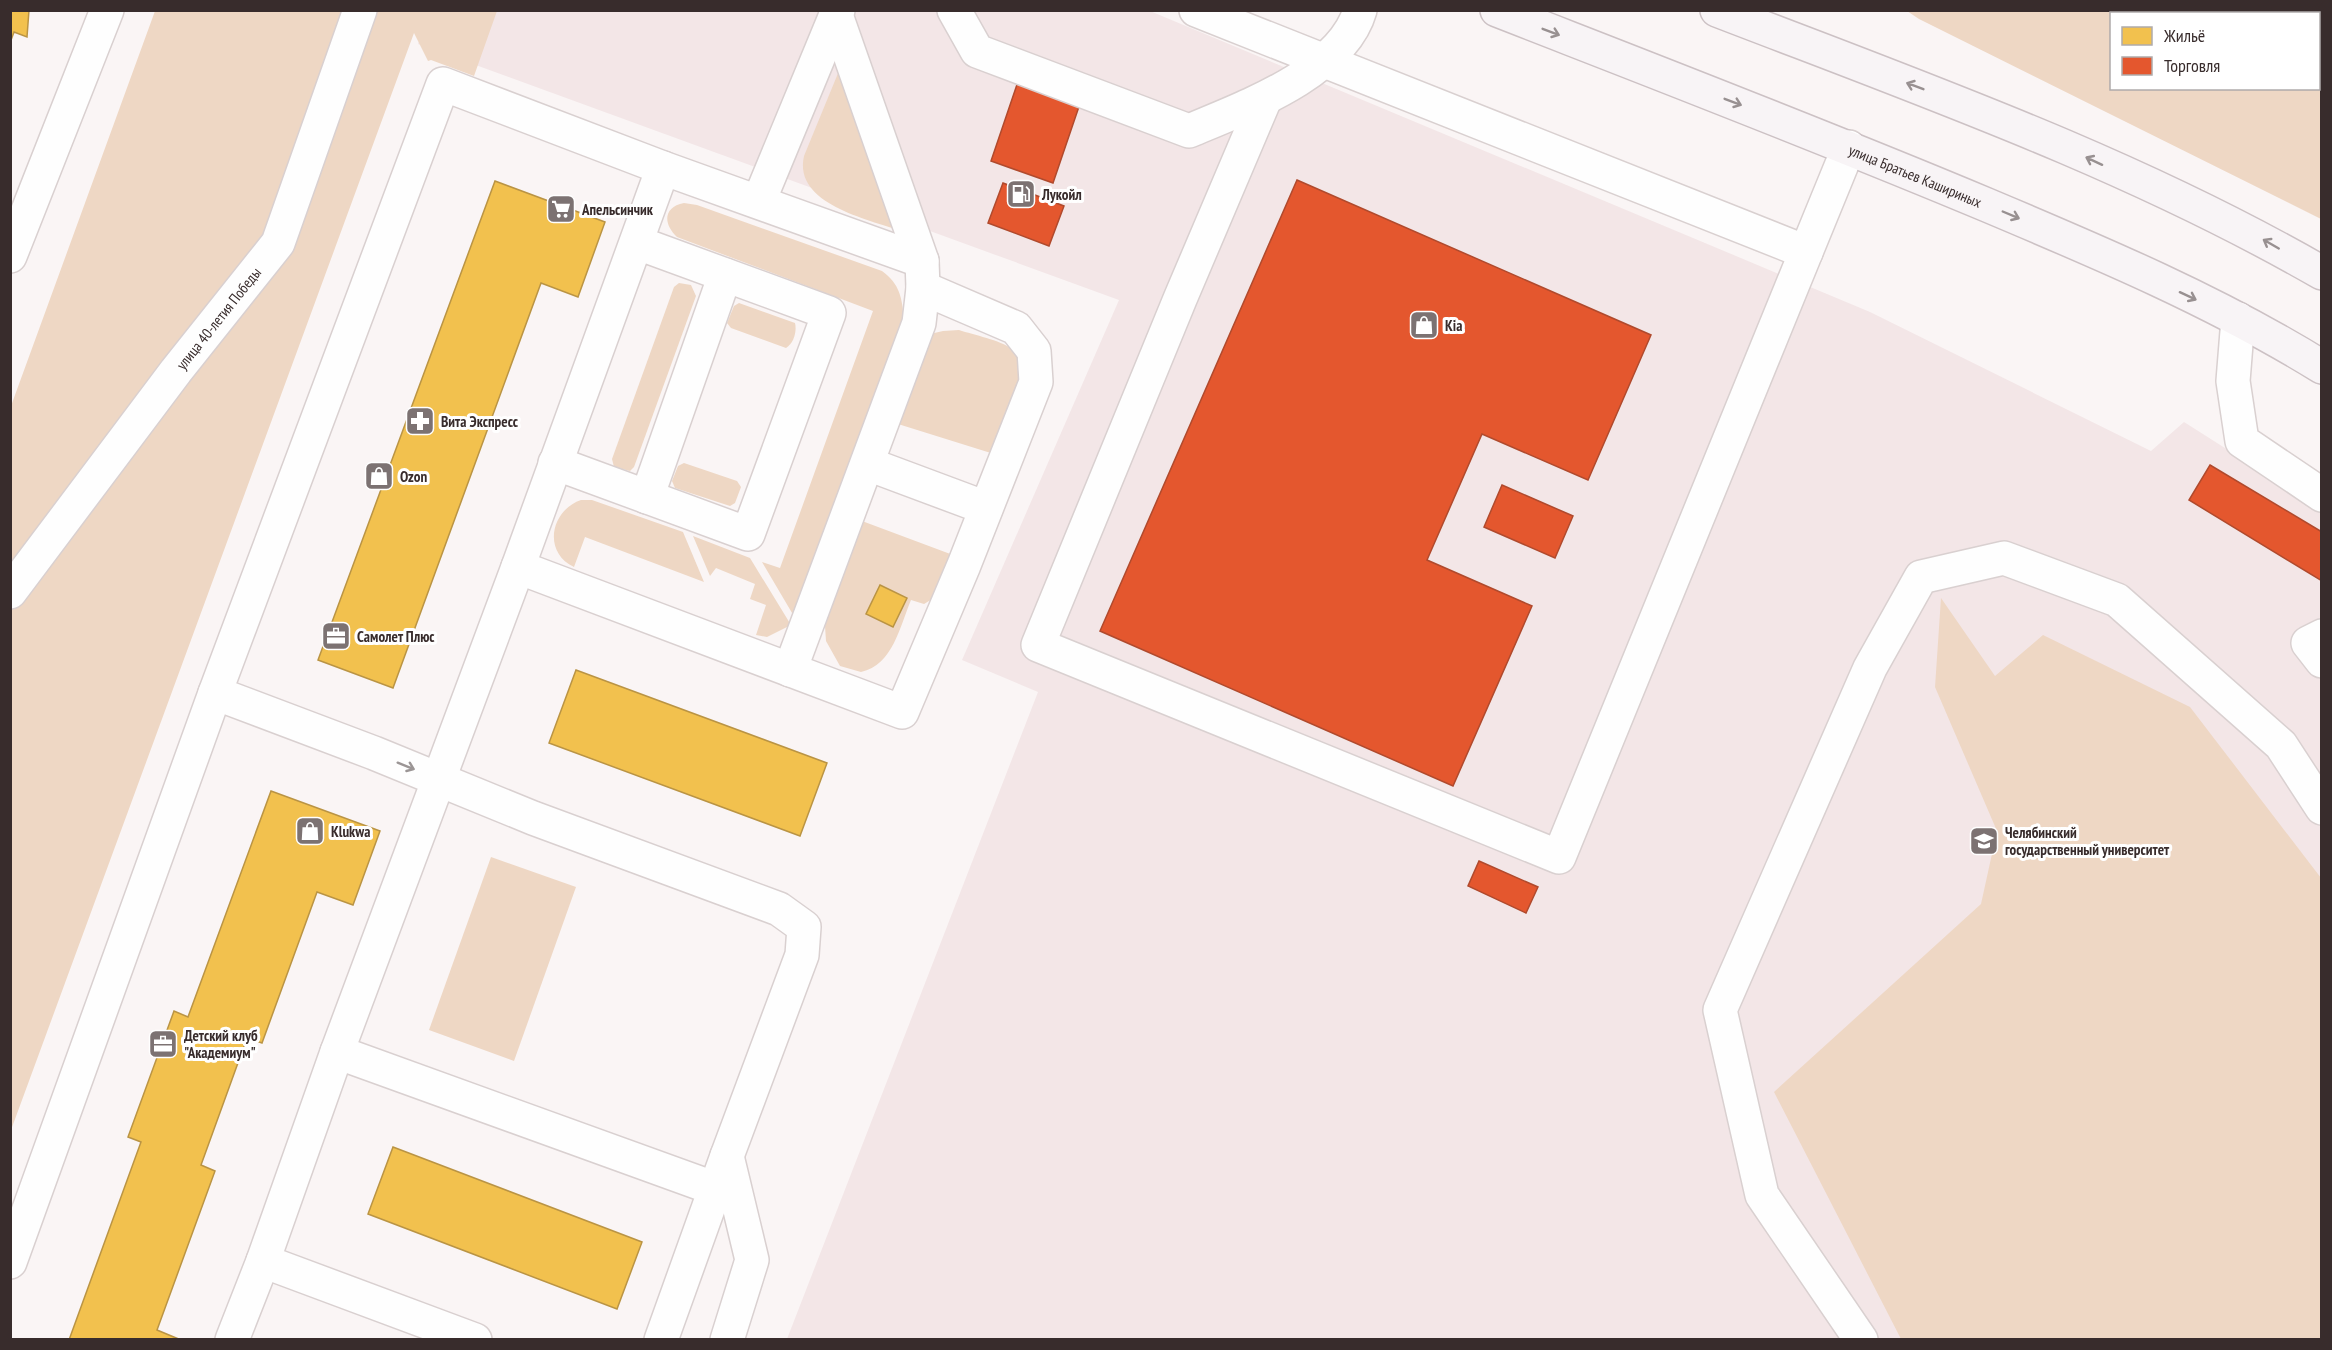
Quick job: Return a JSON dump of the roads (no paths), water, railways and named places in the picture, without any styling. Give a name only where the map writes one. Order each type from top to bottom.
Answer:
[{"type":"main road","name":"улица Братьев Кашириных","points":[[1497,10],[1850,147],[2081,244],[2238,319],[2322,367]]},
{"type":"main road","points":[[1717,10],[2010,122],[2253,234],[2322,273]]},
{"type":"street","points":[[10,256],[107,10]]},
{"type":"street","name":"улица 40-летия Победы","points":[[10,592],[176,371],[278,243],[360,10]]},
{"type":"street","points":[[954,10],[977,51],[1189,131],[1265,99],[1325,61],[1356,24],[1360,10]]},
{"type":"street","points":[[1196,10],[1806,252]]},
{"type":"street","points":[[759,201],[837,13]]},
{"type":"street","points":[[789,670],[919,323],[923,274],[837,13]]},
{"type":"street","points":[[10,1262],[215,693],[443,84],[663,168],[759,201],[923,274],[1016,328],[1034,351],[1036,382],[902,712],[518,567]]},
{"type":"street","points":[[1265,99],[1184,289],[1038,645],[1559,858],[1850,147]]},
{"type":"street","points":[[232,1340],[263,1262],[337,1052],[638,243],[663,168]]},
{"type":"street","points":[[555,463],[748,534],[829,313],[638,243]]},
{"type":"street","points":[[647,497],[725,275]]},
{"type":"street","points":[[2238,319],[2233,381],[2242,441],[2322,495]]},
{"type":"street","points":[[868,464],[986,508]]},
{"type":"street","points":[[1861,1340],[1762,1195],[1720,1010],[1870,668],[1922,576],[2004,558],[2116,600],[2282,745],[2322,808]]},
{"type":"street","points":[[2322,636],[2308,643],[2322,661]]},
{"type":"street","points":[[215,693],[374,753],[533,818],[779,909],[804,927],[802,955],[661,1340]]},
{"type":"street","points":[[337,1052],[716,1189]]},
{"type":"street","points":[[727,1156],[752,1260],[727,1340]]},
{"type":"street","points":[[263,1262],[475,1340]]},
{"type":"place","name":"Лукойл","points":[[1021,194]]},
{"type":"place","name":"Апельсинчик","points":[[561,209]]},
{"type":"place","name":"Kia","points":[[1424,325]]},
{"type":"place","name":"Вита Экспресс","points":[[420,421]]},
{"type":"place","name":"Ozon","points":[[379,476]]},
{"type":"place","name":"Самолет Плюс","points":[[336,636]]},
{"type":"place","name":"Klukwa","points":[[310,831]]},
{"type":"place","name":"Челябинский государственный университет","points":[[1984,841]]},
{"type":"place","name":"Детский клуб \"Академиум\"","points":[[163,1044]]}]
